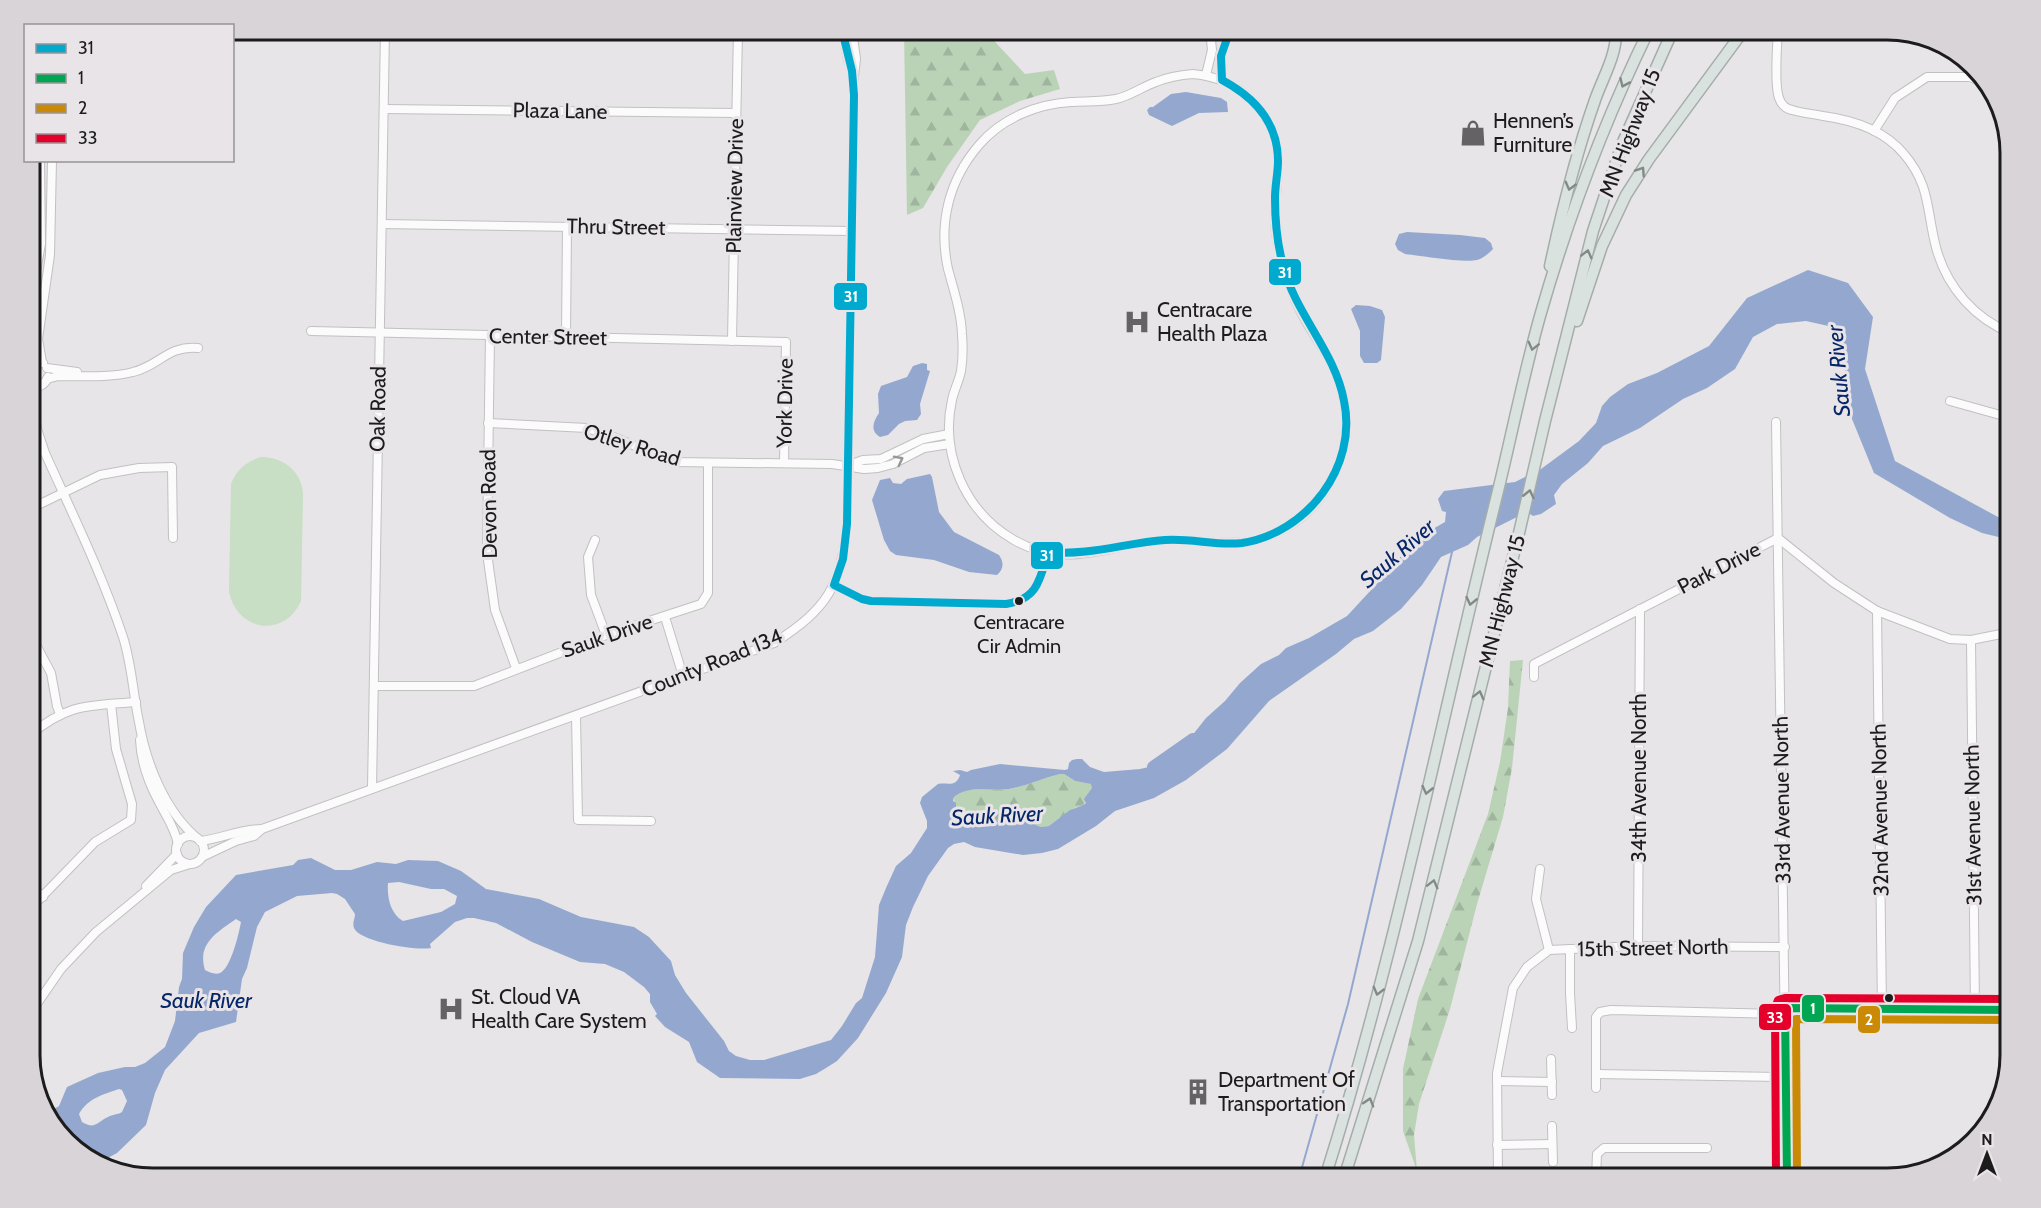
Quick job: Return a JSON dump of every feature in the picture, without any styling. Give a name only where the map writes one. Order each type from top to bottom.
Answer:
[{"type":"highway","points":[[1611,59],[1614,40]]},
{"type":"highway","points":[[1538,323],[1558,228],[1595,100],[1620,40]]},
{"type":"highway","name":"MN Highway 15","points":[[1328,1168],[1348,1103],[1393,934],[1538,323],[1586,178],[1613,107],[1644,40]]},
{"type":"highway","name":"MN Highway 15","points":[[1347,1168],[1418,940],[1593,231],[1622,144],[1669,40]]},
{"type":"highway","points":[[1545,421],[1602,246],[1626,195],[1648,159],[1737,40]]},
{"type":"street","name":"Oak Road","points":[[372,788],[385,40]]},
{"type":"street","name":"Plainview Drive","points":[[732,341],[738,40]]},
{"type":"street","name":"County Road 134","points":[[844,40],[854,76]]},
{"type":"street","name":"County Road 134","points":[[199,840],[217,839],[250,829],[262,829],[774,643],[798,628],[823,604],[834,585],[843,559],[847,524],[855,59],[853,40]]},
{"type":"street","points":[[1206,75],[1212,50],[1211,40]]},
{"type":"street","points":[[1222,80],[1221,56],[1227,40]]},
{"type":"street","points":[[1778,40],[1778,90],[1779,97],[1786,108],[1849,121],[1874,131],[1903,153],[1918,175],[1929,202],[1942,266],[1970,307],[1983,318],[2000,327]]},
{"type":"street","points":[[1206,75],[1222,80],[1254,101],[1269,123],[1276,142],[1278,163],[1275,195],[1276,230],[1286,278],[1301,313],[1334,369],[1346,406],[1346,425],[1341,454],[1328,488],[1318,502],[1301,518],[1281,531],[1242,543],[1168,540],[1078,555],[1048,552],[1013,540],[972,503],[961,484],[953,462],[950,444],[952,402],[963,356],[959,308],[948,269],[944,238],[948,202],[963,165],[990,134],[1003,124],[1030,110],[1059,103],[1114,100],[1170,77],[1206,75]]},
{"type":"street","points":[[1874,131],[1894,98],[1927,77],[1970,77]]},
{"type":"street","name":"Plaza Lane","points":[[384,109],[736,113]]},
{"type":"street","points":[[41,318],[50,255],[52,162]]},
{"type":"street","name":"Thru Street","points":[[381,224],[851,231]]},
{"type":"street","points":[[566,337],[567,227]]},
{"type":"street","name":"Center Street","points":[[311,331],[786,342]]},
{"type":"street","name":"Devon Road","points":[[490,335],[487,553],[495,610],[516,668]]},
{"type":"street","name":"York Drive","points":[[784,463],[786,342]]},
{"type":"street","points":[[41,384],[47,379],[57,376],[108,375],[140,370],[177,349],[198,348]]},
{"type":"street","points":[[41,350],[47,379]]},
{"type":"street","points":[[41,364],[108,375]]},
{"type":"street","points":[[1950,401],[2000,415]]},
{"type":"street","name":"33rd Avenue North","points":[[1776,422],[1787,1168]]},
{"type":"street","name":"Otley Road","points":[[488,423],[587,429],[611,435],[675,462],[847,466]]},
{"type":"street","points":[[847,466],[863,460],[880,459],[923,439],[949,434]]},
{"type":"street","points":[[41,439],[119,625],[131,665],[145,771],[152,790],[174,829],[178,844],[177,854],[126,907]]},
{"type":"street","points":[[847,466],[864,469],[878,468],[893,464],[924,448],[950,444]]},
{"type":"street","name":"Sauk Drive","points":[[374,686],[474,686],[606,635],[700,604],[708,593],[708,463]]},
{"type":"street","points":[[41,503],[100,475],[139,468],[172,467],[173,538]]},
{"type":"street","name":"Park Drive","points":[[1534,677],[1534,664],[1778,538],[1834,583],[1877,611],[1950,639],[1971,640],[2000,634]]},
{"type":"street","points":[[595,540],[588,557],[591,595],[606,635]]},
{"type":"street","name":"34th Avenue North","points":[[1638,946],[1640,609]]},
{"type":"street","name":"32nd Avenue North","points":[[1877,611],[1882,1009]]},
{"type":"street","points":[[665,616],[683,676]]},
{"type":"street","name":"31st Avenue North","points":[[1971,640],[1975,1009]]},
{"type":"street","points":[[41,654],[51,673],[60,714]]},
{"type":"street","points":[[41,727],[60,714],[79,707],[136,702]]},
{"type":"street","points":[[41,900],[95,842],[131,820],[132,804],[116,749],[111,704]]},
{"type":"street","points":[[576,716],[578,820],[651,821]]},
{"type":"street","points":[[41,998],[61,969],[96,932],[171,870],[197,862],[202,857],[204,850],[199,840],[182,823],[166,798],[147,754],[139,723]]},
{"type":"street","name":"County Road 134","points":[[202,857],[236,841],[254,836],[262,829]]},
{"type":"street","points":[[178,844],[187,837],[199,840]]},
{"type":"street","points":[[177,854],[183,862],[190,864]]},
{"type":"street","points":[[1540,869],[1536,900],[1549,950]]},
{"type":"street","points":[[41,894],[44,897]]},
{"type":"street","name":"15th Street North","points":[[1497,1081],[1513,988],[1527,967],[1549,950],[1638,946],[1785,946]]},
{"type":"street","points":[[1570,949],[1572,1028]]},
{"type":"street","points":[[1596,1088],[1596,1017],[1600,1012],[1611,1010],[2000,1010]]},
{"type":"street","points":[[1551,1059],[1552,1095]]},
{"type":"street","points":[[1596,1074],[1786,1077]]},
{"type":"street","points":[[1498,1168],[1497,1081],[1552,1082]]},
{"type":"street","points":[[1552,1126],[1553,1162]]},
{"type":"street","points":[[1497,1145],[1552,1144]]},
{"type":"street","points":[[1596,1168],[1597,1154],[1604,1148],[1707,1148]]},
{"type":"green space","points":[[904,40],[993,40],[1025,74],[1054,70],[1060,89],[1020,101],[980,120],[947,167],[923,208],[907,215]]},
{"type":"green space","points":[[261,457],[277,460],[290,467],[299,479],[303,495],[301,601],[284,621],[273,625],[251,622],[241,615],[229,592],[231,484],[243,467]]},
{"type":"green space","points":[[1523,660],[1512,768],[1503,817],[1477,904],[1450,1009],[1419,1104],[1414,1135],[1416,1168],[1403,1131],[1403,1069],[1418,999],[1488,814],[1500,762],[1508,708],[1510,661]]},
{"type":"green space","points":[[1060,774],[1075,781],[1092,784],[1092,788],[1086,802],[1050,826],[1041,827],[1025,821],[1001,818],[991,823],[982,823],[978,819],[979,814],[955,815],[954,797],[960,793],[974,790],[1009,789]]},
{"type":"water","points":[[1186,92],[1221,98],[1227,102],[1228,112],[1199,113],[1172,126],[1149,115],[1147,110],[1150,107],[1171,94]]},
{"type":"water","points":[[1407,232],[1485,238],[1491,243],[1493,249],[1482,258],[1471,261],[1405,254],[1398,250],[1395,244],[1399,234]]},
{"type":"water","name":"Sauk River","points":[[1808,270],[1848,283],[1873,317],[1865,369],[1895,461],[2000,516],[2000,537],[1982,533],[1950,518],[1874,473],[1852,419],[1848,381],[1833,327],[1806,321],[1777,324],[1753,337],[1735,369],[1707,388],[1683,399],[1640,428],[1603,446],[1588,463],[1562,484],[1554,495],[1556,504],[1541,514],[1533,516],[1527,512],[1477,537],[1468,545],[1441,557],[1422,585],[1401,609],[1373,631],[1354,639],[1269,701],[1227,749],[1186,780],[1154,798],[1115,811],[1096,826],[1058,849],[1023,855],[975,847],[964,842],[948,848],[928,876],[913,907],[906,925],[902,957],[886,993],[858,1038],[837,1061],[816,1074],[800,1079],[720,1078],[697,1062],[689,1042],[665,1027],[655,1016],[657,1014],[650,1002],[650,994],[624,972],[605,964],[580,962],[532,942],[496,923],[474,918],[455,922],[430,944],[431,948],[402,947],[377,941],[358,933],[353,926],[355,914],[345,899],[332,893],[297,896],[265,912],[257,927],[242,979],[236,1022],[199,1033],[165,1070],[155,1093],[146,1125],[117,1153],[108,1158],[85,1144],[68,1129],[54,1109],[59,1106],[67,1087],[98,1073],[135,1067],[145,1063],[165,1047],[175,1021],[182,979],[183,953],[206,907],[236,875],[293,865],[298,860],[311,858],[335,870],[351,870],[377,862],[396,864],[408,860],[438,861],[461,871],[486,889],[539,899],[581,917],[634,927],[649,937],[671,961],[675,975],[686,993],[724,1041],[729,1051],[736,1056],[750,1060],[764,1060],[831,1040],[856,1003],[862,998],[875,957],[879,905],[886,888],[896,866],[911,853],[927,828],[927,821],[920,803],[922,797],[938,784],[956,782],[960,775],[953,771],[967,772],[1000,764],[1065,770],[1068,769],[1072,760],[1082,759],[1090,767],[1104,772],[1149,767],[1173,754],[1261,664],[1347,616],[1398,561],[1405,549],[1417,538],[1445,522],[1446,512],[1442,511],[1438,499],[1444,491],[1515,482],[1541,469],[1579,441],[1596,423],[1602,406],[1610,397],[1628,384],[1657,373],[1709,346],[1747,298]],"holes":[[[1060,774],[1075,781],[1091,784],[1092,788],[1084,799],[1086,803],[1070,810],[1049,826],[1041,827],[1025,821],[1001,818],[991,823],[982,823],[979,814],[956,815],[956,803],[953,801],[954,797],[960,793],[974,790],[1009,789]],[[399,882],[431,889],[444,889],[457,896],[455,904],[441,912],[403,921],[395,914],[388,894],[388,883]],[[236,919],[241,922],[228,964],[220,973],[205,970],[203,961],[206,946],[215,934]],[[122,1090],[127,1101],[122,1112],[93,1125],[82,1122],[79,1114],[87,1104],[97,1097]]]},
{"type":"water","points":[[1356,305],[1382,310],[1385,317],[1381,360],[1377,363],[1364,363],[1360,356],[1360,331],[1351,309]]},
{"type":"water","points":[[927,364],[927,370],[930,371],[920,404],[921,414],[917,420],[905,421],[888,435],[880,437],[873,426],[879,413],[878,394],[881,386],[907,377],[913,366]]},
{"type":"water","points":[[930,474],[939,512],[954,532],[999,555],[1002,565],[997,575],[969,572],[934,560],[896,555],[890,551],[884,540],[872,500],[880,480],[890,478],[893,483],[901,484],[907,479]]},
{"type":"waterway","points":[[1302,1168],[1348,1004],[1452,552]]},
{"type":"waterway","name":"Sauk River","points":[[1153,767],[1193,739]]},
{"type":"transit line","name":"31","points":[[844,40],[852,71],[854,95],[847,524],[843,559],[834,585],[871,601],[1006,604],[1025,598],[1036,586],[1048,552],[1092,551],[1165,540],[1242,543],[1266,537],[1287,526],[1307,511],[1323,493],[1335,472],[1343,450],[1346,426],[1344,401],[1332,366],[1296,300],[1283,265],[1276,223],[1275,193],[1278,161],[1274,135],[1269,123],[1254,103],[1222,80],[1221,56],[1227,40]]},
{"type":"transit line","name":"33","points":[[1776,1168],[1775,1008],[1778,1000],[1785,998],[2000,999]]},
{"type":"transit line","name":"1","points":[[1787,1168],[1785,1008],[2000,1010]]},
{"type":"transit line","name":"2","points":[[1797,1168],[1796,1019],[2000,1020]]},
{"type":"place","name":"Hennen’s Furniture","points":[[1473,133]]},
{"type":"place","name":"Centracare Health Plaza","points":[[1137,322]]},
{"type":"place","name":"Centracare Cir Admin","points":[[1019,601]]},
{"type":"place","name":"St. Cloud VA Health Care System","points":[[451,1009]]},
{"type":"place","name":"Department Of Transportation","points":[[1198,1092]]}]
